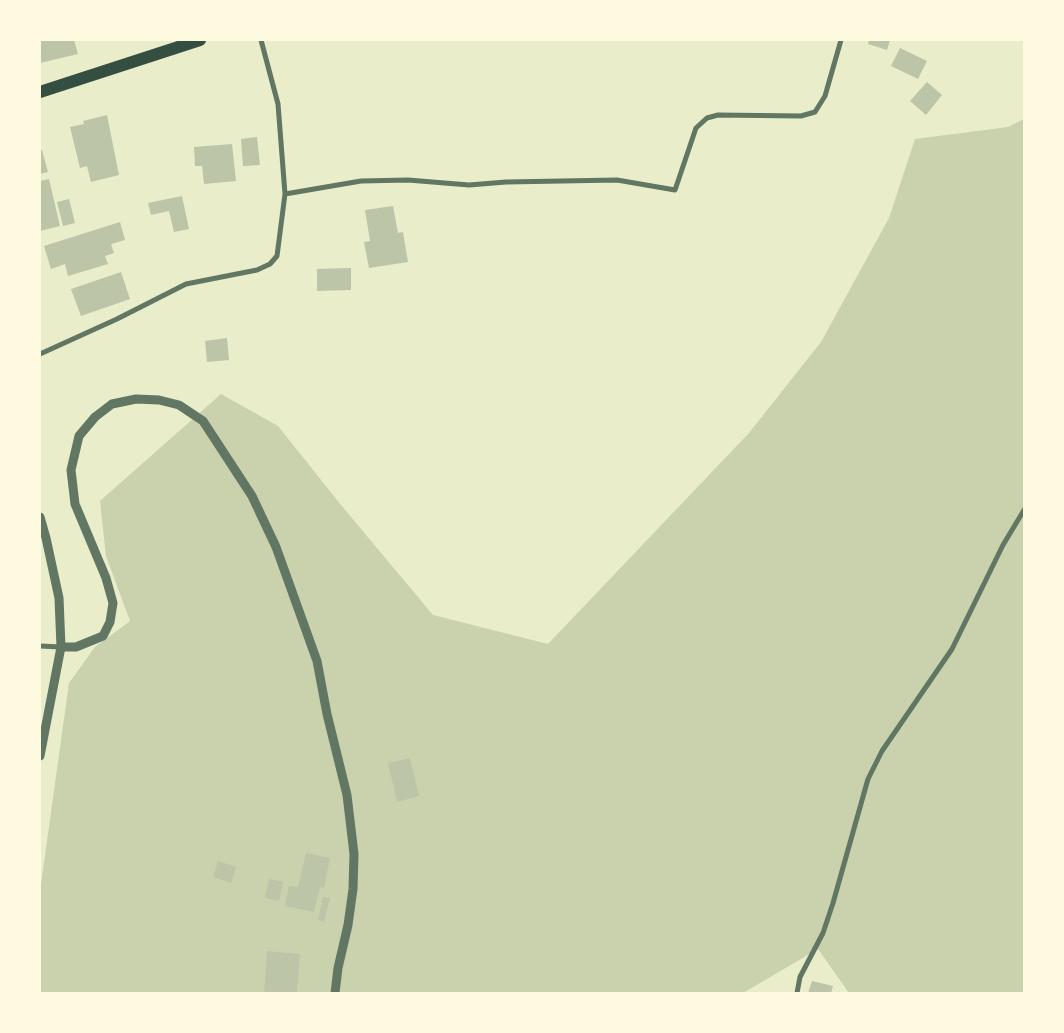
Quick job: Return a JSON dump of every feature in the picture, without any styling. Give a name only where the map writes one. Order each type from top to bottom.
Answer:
[{"type":"main road","points":[[40,92],[200,40]]},
{"type":"street","points":[[40,354],[117,319],[186,284],[257,270],[270,264],[277,256],[285,194],[278,104],[261,40]]},
{"type":"street","points":[[285,194],[361,180],[408,180],[468,185],[506,182],[617,180],[675,190],[696,128],[707,118],[718,115],[801,116],[815,112],[825,96],[841,40]]},
{"type":"street","points":[[40,646],[76,647],[103,636],[110,622],[113,603],[106,578],[75,504],[71,470],[79,436],[95,417],[112,404],[136,399],[160,400],[178,405],[203,422],[252,496],[276,547],[317,661],[326,714],[347,795],[354,854],[353,889],[335,993]]},
{"type":"street","points":[[797,993],[800,977],[823,933],[833,903],[868,779],[882,751],[952,649],[1003,544],[1024,510]]},
{"type":"street","points":[[40,517],[59,598],[61,647],[40,756]]},
{"type":"green space","points":[[1024,119],[1024,993],[849,993],[818,949],[743,993],[40,993],[40,891],[69,683],[95,647],[130,621],[106,556],[100,501],[221,394],[278,426],[433,615],[548,644],[749,433],[821,342],[889,218],[915,139],[1008,127]]},
{"type":"building","points":[[74,40],[78,54],[40,63],[40,41]]},
{"type":"building","points":[[869,40],[890,40],[887,50],[868,44]]},
{"type":"building","points":[[900,48],[927,61],[918,79],[891,66]]},
{"type":"building","points":[[927,82],[942,95],[926,115],[910,101]]},
{"type":"building","points":[[107,115],[119,175],[91,182],[87,166],[80,168],[70,127],[84,124],[83,121]]},
{"type":"building","points":[[257,137],[260,165],[243,166],[241,139]]},
{"type":"building","points":[[232,144],[236,181],[204,184],[202,166],[195,166],[194,147]]},
{"type":"building","points":[[40,150],[42,150],[48,172],[40,174]]},
{"type":"building","points":[[49,179],[60,226],[40,231],[40,181]]},
{"type":"building","points":[[182,196],[189,229],[174,232],[169,211],[151,215],[148,203]]},
{"type":"building","points":[[69,199],[75,223],[63,226],[57,202]]},
{"type":"building","points":[[393,206],[398,233],[403,232],[408,262],[369,268],[364,242],[370,241],[365,210]]},
{"type":"building","points":[[120,222],[125,240],[111,244],[114,253],[105,256],[108,264],[68,276],[65,264],[51,269],[44,246]]},
{"type":"building","points":[[351,268],[351,290],[317,291],[317,269]]},
{"type":"building","points":[[121,272],[130,299],[81,316],[71,289]]},
{"type":"building","points":[[227,338],[229,360],[207,362],[205,341]]},
{"type":"building","points":[[410,758],[419,796],[397,802],[388,763]]},
{"type":"building","points":[[306,853],[330,858],[324,888],[320,887],[314,912],[285,906],[289,886],[298,887]]},
{"type":"building","points":[[218,861],[236,867],[231,883],[213,877]]},
{"type":"building","points":[[269,879],[283,882],[279,901],[265,898]]},
{"type":"building","points":[[323,897],[330,898],[324,922],[318,920]]},
{"type":"building","points":[[267,951],[300,954],[297,992],[264,993]]},
{"type":"building","points":[[812,981],[833,986],[831,993],[808,993]]}]
